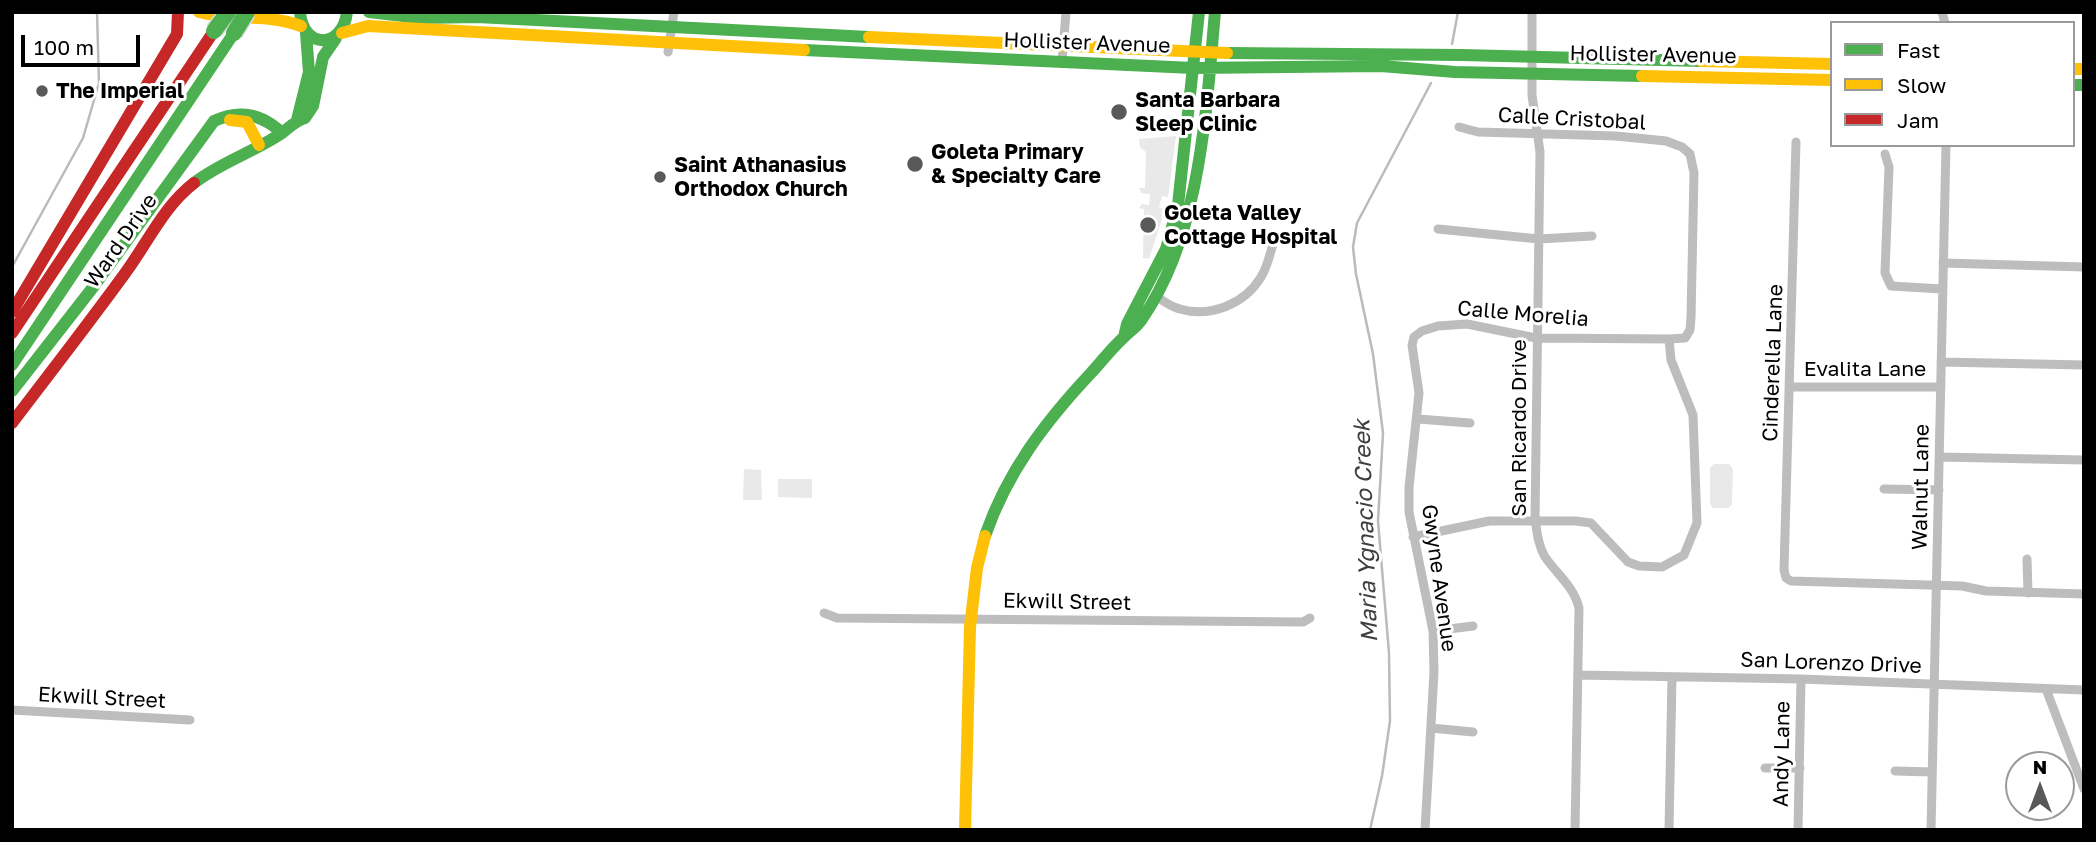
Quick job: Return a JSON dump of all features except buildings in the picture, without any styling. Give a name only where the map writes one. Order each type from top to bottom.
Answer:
[{"type":"main road","points":[[12,312],[177,34],[178,12]]},
{"type":"main road","points":[[199,12],[210,16],[275,18],[302,24],[321,41],[339,35]]},
{"type":"main road","points":[[12,333],[228,12]]},
{"type":"main road","points":[[12,365],[247,12]]},
{"type":"main road","name":"Ward Drive","points":[[12,424],[127,271],[181,193],[214,168],[305,118],[313,106],[323,57],[348,19],[347,12]]},
{"type":"main road","name":"Hollister Avenue","points":[[369,12],[420,18],[477,17],[671,33],[1062,55],[1381,66],[1455,72],[1830,80]]},
{"type":"main road","points":[[965,830],[970,619],[973,583],[981,546],[1009,478],[1040,431],[1124,337],[1135,330],[1156,296],[1174,255],[1193,188],[1202,61],[1199,12]]},
{"type":"main road","points":[[1124,337],[1127,324],[1161,260],[1174,224],[1202,61],[1214,12]]},
{"type":"main road","name":"Hollister Avenue","points":[[339,35],[368,26],[536,23]]},
{"type":"main road","points":[[297,120],[309,72],[302,24]]},
{"type":"main road","name":"Hollister Avenue","points":[[1202,61],[1462,55],[1830,64]]},
{"type":"main road","points":[[12,391],[94,286],[214,121],[243,113],[264,119],[282,133]]},
{"type":"main road","points":[[211,127],[233,119],[247,122],[259,145]]},
{"type":"street","points":[[1062,55],[1066,12]]},
{"type":"street","name":"San Ricardo Drive","points":[[1532,12],[1532,74],[1540,152],[1535,519],[1544,555],[1576,597],[1579,608],[1575,830]]},
{"type":"street","name":"Calle Cristobal","points":[[1459,127],[1478,132],[1616,136],[1666,141],[1682,147]]},
{"type":"street","points":[[1413,537],[1489,521],[1535,519],[1591,523],[1628,562],[1639,566],[1662,567],[1684,555],[1696,523],[1693,415],[1671,360],[1669,339],[1685,338],[1690,330],[1694,173],[1690,154],[1682,147],[1689,139]]},
{"type":"street","name":"Cinderella Lane","points":[[1796,142],[1784,570],[1786,578],[1791,581],[1937,585]]},
{"type":"street","name":"Walnut Lane","points":[[1931,830],[1946,147]]},
{"type":"street","points":[[1885,154],[1889,167],[1885,273],[1891,286],[1942,289]]},
{"type":"street","points":[[1438,229],[1539,239],[1592,236]]},
{"type":"street","points":[[1156,296],[1179,309],[1190,311],[1208,312],[1228,306],[1248,295],[1261,277],[1274,241]]},
{"type":"street","points":[[1944,263],[2084,267]]},
{"type":"street","name":"Calle Morelia","points":[[1417,334],[1438,326],[1467,324],[1536,338],[1669,339]]},
{"type":"street","name":"Gwyne Avenue","points":[[1417,334],[1412,345],[1419,393],[1418,419],[1409,487],[1409,512],[1433,631],[1434,672],[1425,830]]},
{"type":"street","points":[[1941,362],[2084,365]]},
{"type":"street","name":"Evalita Lane","points":[[1790,387],[1941,387]]},
{"type":"street","points":[[1418,419],[1471,424]]},
{"type":"street","points":[[1940,457],[2084,460]]},
{"type":"street","points":[[1884,489],[1939,489]]},
{"type":"street","points":[[2027,559],[2028,593]]},
{"type":"street","points":[[1937,585],[2028,593],[2084,594]]},
{"type":"street","name":"Ekwill Street","points":[[824,613],[837,618],[1303,622],[1310,618]]},
{"type":"street","points":[[1433,631],[1472,626]]},
{"type":"street","name":"San Lorenzo Drive","points":[[1578,675],[1801,679],[2084,690]]},
{"type":"street","points":[[1669,830],[1672,677]]},
{"type":"street","name":"Andy Lane","points":[[1798,830],[1801,679]]},
{"type":"street","points":[[2046,689],[2084,789]]},
{"type":"street","name":"Ekwill Street","points":[[12,710],[190,720]]},
{"type":"street","points":[[1431,728],[1473,732]]},
{"type":"street","points":[[1765,768],[1800,768]]},
{"type":"street","points":[[1895,771],[1932,772]]},
{"type":"shaded area","points":[[1176,136],[1168,197],[1162,196],[1159,207],[1165,210],[1149,259],[1143,258],[1144,209],[1139,208],[1142,204],[1149,205],[1150,194],[1141,193],[1139,188],[1145,188],[1146,152],[1140,147],[1139,139]]},
{"type":"shaded area","points":[[1714,464],[1729,464],[1733,469],[1732,505],[1728,508],[1713,508],[1710,504],[1710,468]]},
{"type":"shaded area","points":[[744,469],[761,470],[762,500],[743,500]]},
{"type":"shaded area","points":[[778,479],[812,479],[812,498],[778,497]]},
{"type":"waterway","points":[[12,267],[83,138],[99,83],[97,12]]},
{"type":"waterway","name":"Maria Ygnacio Creek","points":[[1452,44],[1458,12]]},
{"type":"waterway","name":"Maria Ygnacio Creek","points":[[1370,830],[1390,721],[1389,653],[1378,521],[1383,433],[1373,354],[1353,247],[1357,223],[1431,83]]},
{"type":"traffic: fast","points":[[214,31],[228,12]]},
{"type":"traffic: fast","points":[[234,33],[247,12]]},
{"type":"traffic: fast","points":[[300,12],[308,33],[323,40],[338,33],[347,12]]},
{"type":"traffic: fast","points":[[369,12],[420,18],[477,17],[869,37]]},
{"type":"traffic: fast","points":[[1124,337],[1127,324],[1166,249],[1178,205],[1199,12]]},
{"type":"traffic: fast","points":[[985,536],[1004,490],[1043,429],[1074,391],[1140,322],[1162,285],[1189,211],[1197,171],[1204,130],[1215,12]]},
{"type":"traffic: fast","points":[[12,365],[234,33]]},
{"type":"traffic: fast","points":[[297,120],[309,72],[306,33]]},
{"type":"traffic: fast","points":[[194,183],[305,118],[313,106],[323,57],[336,38]]},
{"type":"traffic: fast","points":[[804,50],[1193,68],[1381,66],[1455,72],[1642,76]]},
{"type":"traffic: fast","points":[[1227,53],[1701,61]]},
{"type":"traffic: fast","points":[[2075,85],[2084,85]]},
{"type":"traffic: fast","points":[[12,391],[94,286],[214,121],[233,115],[250,115],[267,121],[282,133]]},
{"type":"traffic: slow","points":[[199,12],[275,20],[301,26]]},
{"type":"traffic: slow","points":[[342,33],[368,26],[804,50]]},
{"type":"traffic: slow","points":[[869,37],[1227,53]]},
{"type":"traffic: slow","points":[[1701,61],[1830,64]]},
{"type":"traffic: slow","points":[[2075,69],[2084,69]]},
{"type":"traffic: slow","points":[[1642,76],[1830,80]]},
{"type":"traffic: slow","points":[[230,120],[247,122],[259,145]]},
{"type":"traffic: slow","points":[[965,830],[970,627],[977,568],[985,536]]},
{"type":"traffic: jam","points":[[12,312],[177,34],[178,12]]},
{"type":"traffic: jam","points":[[12,333],[214,31]]},
{"type":"traffic: jam","points":[[12,423],[126,272],[165,213],[194,183]]},
{"type":"place","name":"The Imperial","points":[[42,91]]},
{"type":"place","name":"Santa Barbara Sleep Clinic","points":[[1119,112]]},
{"type":"place","name":"Goleta Primary & Specialty Care","points":[[915,164]]},
{"type":"place","name":"Saint Athanasius Orthodox Church","points":[[660,177]]},
{"type":"place","name":"Goleta Valley Cottage Hospital","points":[[1148,225]]}]
